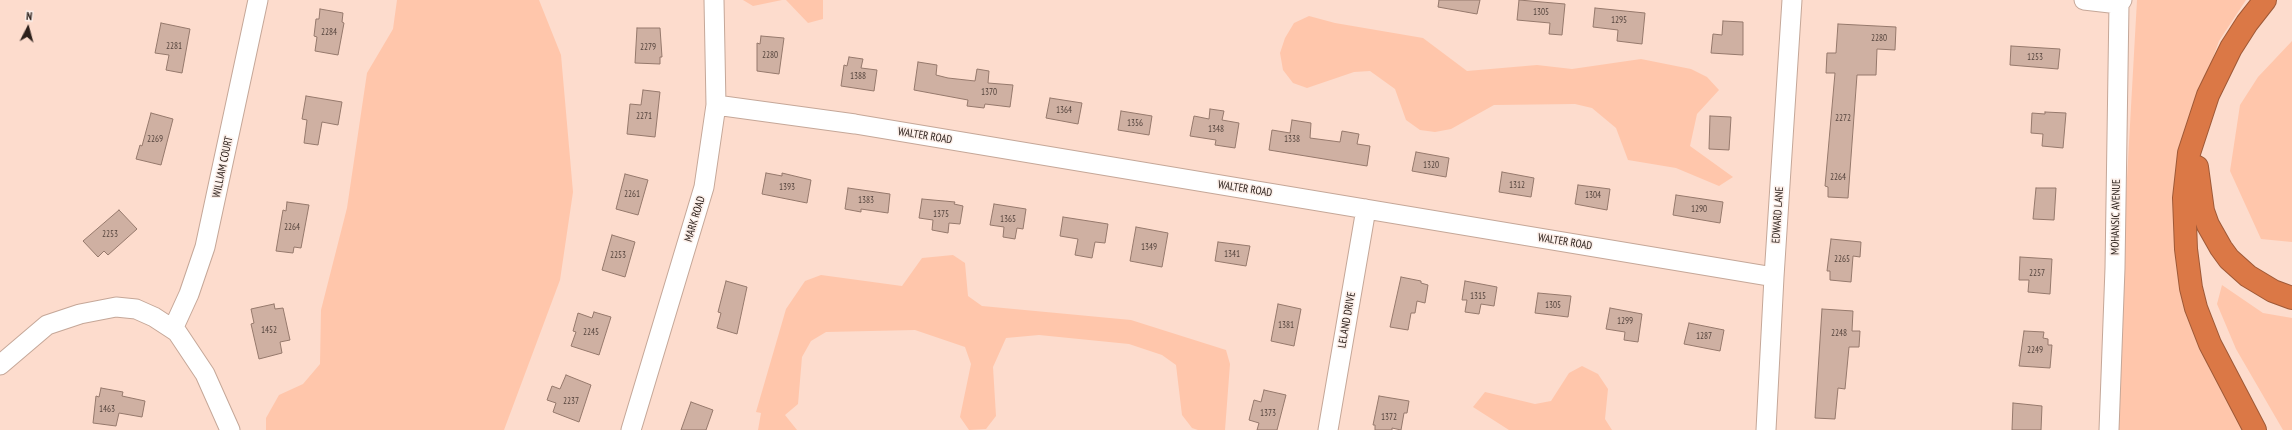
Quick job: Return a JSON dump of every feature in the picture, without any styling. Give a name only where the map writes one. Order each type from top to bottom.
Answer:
[{"type":"highway","points":[[2255,430],[2210,344],[2191,288],[2184,231],[2185,183],[2189,154],[2208,95],[2228,54],[2247,23],[2265,0]]},
{"type":"highway","points":[[2199,122],[2197,155],[2199,190],[2203,211],[2214,237],[2229,259],[2248,276],[2273,291],[2292,298]]},
{"type":"street","name":"WILLIAM COURT","points":[[173,329],[189,294],[205,247],[258,0]]},
{"type":"street","name":"MARK ROAD","points":[[631,430],[704,188],[716,106],[714,0]]},
{"type":"street","name":"EDWARD LANE","points":[[1766,430],[1774,277],[1792,0]]},
{"type":"street","points":[[2084,0],[2120,1]]},
{"type":"street","name":"MOHANSIC AVENUE","points":[[2109,430],[2115,268],[2120,1]]},
{"type":"street","name":"WALTER ROAD","points":[[716,106],[855,124],[1774,277]]},
{"type":"street","name":"LELAND DRIVE","points":[[1328,430],[1366,209]]},
{"type":"street","points":[[0,365],[47,325],[80,314],[116,307],[136,309],[177,332],[205,374],[230,430]]},
{"type":"shaded area","points":[[397,0],[539,0],[561,55],[573,192],[560,280],[504,430],[266,430],[266,418],[279,395],[303,384],[320,364],[321,310],[347,208],[367,73],[393,29]]},
{"type":"shaded area","points":[[743,0],[782,0],[753,6]]},
{"type":"shaded area","points":[[786,0],[823,0],[823,19],[808,23]]},
{"type":"shaded area","points":[[2137,0],[2246,0],[2219,41],[2187,130],[2176,236],[2243,430],[2116,430],[2120,303]]},
{"type":"shaded area","points":[[1309,16],[1335,23],[1423,38],[1467,71],[1537,65],[1572,69],[1641,59],[1691,69],[1707,77],[1719,90],[1697,114],[1690,146],[1733,177],[1719,186],[1676,168],[1628,160],[1616,128],[1592,108],[1575,104],[1494,105],[1451,129],[1435,132],[1420,130],[1406,120],[1395,89],[1370,71],[1354,72],[1307,88],[1293,83],[1283,70],[1280,53],[1285,38],[1294,23]]},
{"type":"shaded area","points":[[2292,41],[2292,242],[2261,239],[2230,171],[2240,105],[2258,77]]},
{"type":"shaded area","points":[[953,255],[965,263],[968,296],[982,306],[1131,320],[1226,350],[1230,364],[1225,430],[1198,430],[1192,428],[1182,415],[1176,365],[1162,355],[1129,344],[1039,335],[1006,338],[993,367],[996,416],[986,429],[969,430],[960,417],[971,364],[965,347],[915,330],[826,332],[811,341],[802,357],[798,404],[785,415],[797,430],[758,430],[761,413],[756,412],[786,309],[805,281],[821,275],[902,286],[922,258]]},
{"type":"shaded area","points":[[2222,285],[2263,313],[2292,318],[2292,430],[2283,430],[2236,349],[2217,304]]},
{"type":"shaded area","points":[[1582,366],[1598,374],[1608,389],[1605,419],[1612,430],[1509,430],[1473,407],[1485,392],[1535,404],[1551,401],[1569,373]]},
{"type":"building","points":[[1439,0],[1480,0],[1477,14],[1438,7]]},
{"type":"building","points":[[1519,0],[1565,4],[1562,35],[1549,34],[1550,23],[1517,20]]},
{"type":"building","points":[[1595,8],[1645,13],[1642,44],[1617,41],[1618,30],[1593,27]]},
{"type":"building","points":[[320,9],[343,13],[342,22],[344,23],[338,55],[315,51],[317,37],[314,36],[316,19],[319,19]]},
{"type":"building","points":[[1723,21],[1743,22],[1743,55],[1711,53],[1713,34],[1722,35]]},
{"type":"building","points":[[161,23],[190,29],[182,73],[166,70],[169,55],[155,53]]},
{"type":"building","points":[[1838,24],[1896,27],[1895,50],[1877,49],[1876,75],[1857,75],[1848,198],[1828,197],[1828,187],[1825,186],[1835,73],[1826,73],[1827,53],[1836,53]]},
{"type":"building","points":[[637,28],[660,28],[662,57],[660,57],[660,64],[635,63]]},
{"type":"building","points":[[761,36],[784,38],[779,74],[757,71],[757,43],[760,44]]},
{"type":"building","points":[[2011,46],[2060,49],[2058,69],[2010,65]]},
{"type":"building","points":[[849,57],[863,59],[861,68],[877,70],[874,91],[841,86],[844,65],[847,66]]},
{"type":"building","points":[[918,62],[937,65],[936,75],[948,78],[975,81],[977,69],[989,71],[988,83],[1013,85],[1010,107],[985,104],[984,108],[967,106],[968,100],[914,90]]},
{"type":"building","points":[[643,90],[660,92],[655,137],[627,134],[630,104],[641,105]]},
{"type":"building","points":[[306,96],[342,102],[338,125],[322,122],[318,145],[304,143],[307,120],[302,119]]},
{"type":"building","points":[[1050,98],[1082,103],[1078,124],[1046,118]]},
{"type":"building","points":[[1210,109],[1224,111],[1222,120],[1239,123],[1235,148],[1215,145],[1216,140],[1190,136],[1194,116],[1209,119]]},
{"type":"building","points":[[1121,111],[1152,116],[1149,135],[1118,130]]},
{"type":"building","points":[[2045,112],[2066,113],[2063,148],[2042,146],[2043,134],[2031,133],[2032,113],[2045,114]]},
{"type":"building","points":[[151,113],[173,119],[161,165],[136,159],[140,145],[142,146]]},
{"type":"building","points":[[1710,116],[1731,117],[1729,150],[1709,149]]},
{"type":"building","points":[[1292,120],[1311,123],[1310,138],[1340,142],[1342,131],[1359,134],[1357,144],[1370,146],[1367,166],[1269,150],[1272,130],[1290,133]]},
{"type":"building","points":[[1416,152],[1449,158],[1446,177],[1412,171]]},
{"type":"building","points":[[1502,172],[1534,178],[1531,197],[1499,192]]},
{"type":"building","points":[[766,173],[782,176],[782,173],[811,180],[807,203],[762,194]]},
{"type":"building","points":[[625,174],[648,180],[638,215],[616,209]]},
{"type":"building","points":[[1578,185],[1610,189],[1607,210],[1575,204]]},
{"type":"building","points":[[848,188],[890,194],[888,213],[861,209],[861,212],[845,209]]},
{"type":"building","points":[[2036,188],[2056,188],[2054,220],[2033,219]]},
{"type":"building","points":[[1676,195],[1723,202],[1720,223],[1673,215]]},
{"type":"building","points":[[922,199],[955,202],[954,204],[963,206],[960,224],[949,223],[948,233],[932,230],[933,220],[919,218]]},
{"type":"building","points":[[287,202],[309,205],[301,248],[294,247],[293,253],[276,251],[283,210],[286,211]]},
{"type":"building","points":[[994,204],[1026,209],[1023,229],[1017,228],[1015,239],[1003,237],[1004,227],[990,225]]},
{"type":"building","points":[[119,210],[137,229],[108,255],[104,251],[98,257],[83,241]]},
{"type":"building","points":[[1063,217],[1108,224],[1105,243],[1095,242],[1092,258],[1075,255],[1078,239],[1060,236]]},
{"type":"building","points":[[1136,227],[1168,233],[1162,267],[1130,261]]},
{"type":"building","points":[[612,235],[635,242],[625,277],[602,270]]},
{"type":"building","points":[[1831,239],[1861,242],[1860,257],[1853,256],[1851,282],[1830,280],[1830,271],[1827,271]]},
{"type":"building","points":[[1218,242],[1250,246],[1246,266],[1215,261]]},
{"type":"building","points":[[2020,257],[2052,259],[2050,294],[2028,292],[2029,280],[2019,280]]},
{"type":"building","points":[[1401,277],[1421,281],[1421,283],[1428,285],[1425,303],[1417,301],[1415,313],[1411,313],[1408,330],[1390,327]]},
{"type":"building","points":[[726,281],[747,287],[737,334],[717,328],[721,313],[718,312]]},
{"type":"building","points":[[1465,281],[1497,287],[1494,306],[1481,304],[1479,314],[1465,312],[1467,300],[1462,300]]},
{"type":"building","points":[[1538,293],[1571,296],[1568,317],[1535,313]]},
{"type":"building","points":[[274,304],[275,309],[283,308],[290,340],[280,342],[282,353],[259,359],[251,324],[254,323],[251,309]]},
{"type":"building","points":[[1278,304],[1301,309],[1294,346],[1271,341]]},
{"type":"building","points":[[1610,308],[1642,314],[1638,342],[1624,340],[1625,332],[1606,329]]},
{"type":"building","points":[[1822,309],[1853,311],[1852,331],[1860,331],[1859,347],[1849,347],[1845,389],[1838,388],[1835,419],[1815,418]]},
{"type":"building","points":[[594,312],[611,317],[599,355],[571,346],[576,332],[573,331],[578,313],[592,318]]},
{"type":"building","points":[[1689,323],[1724,330],[1720,351],[1684,344]]},
{"type":"building","points":[[2024,331],[2044,332],[2043,338],[2048,339],[2048,345],[2052,345],[2050,368],[2019,366]]},
{"type":"building","points":[[566,375],[591,385],[579,422],[553,412],[556,403],[547,400],[552,386],[560,389]]},
{"type":"building","points":[[101,388],[123,392],[122,396],[145,401],[142,417],[119,413],[116,426],[93,423],[96,396],[99,397]]},
{"type":"building","points":[[1264,390],[1286,395],[1277,430],[1257,430],[1259,423],[1249,420],[1254,400],[1261,402]]},
{"type":"building","points":[[1379,396],[1409,401],[1407,413],[1404,413],[1401,430],[1392,428],[1392,430],[1375,430],[1375,425],[1373,425]]},
{"type":"building","points":[[691,402],[713,410],[706,430],[681,430]]},
{"type":"building","points":[[2013,403],[2042,406],[2041,430],[2012,430]]}]
